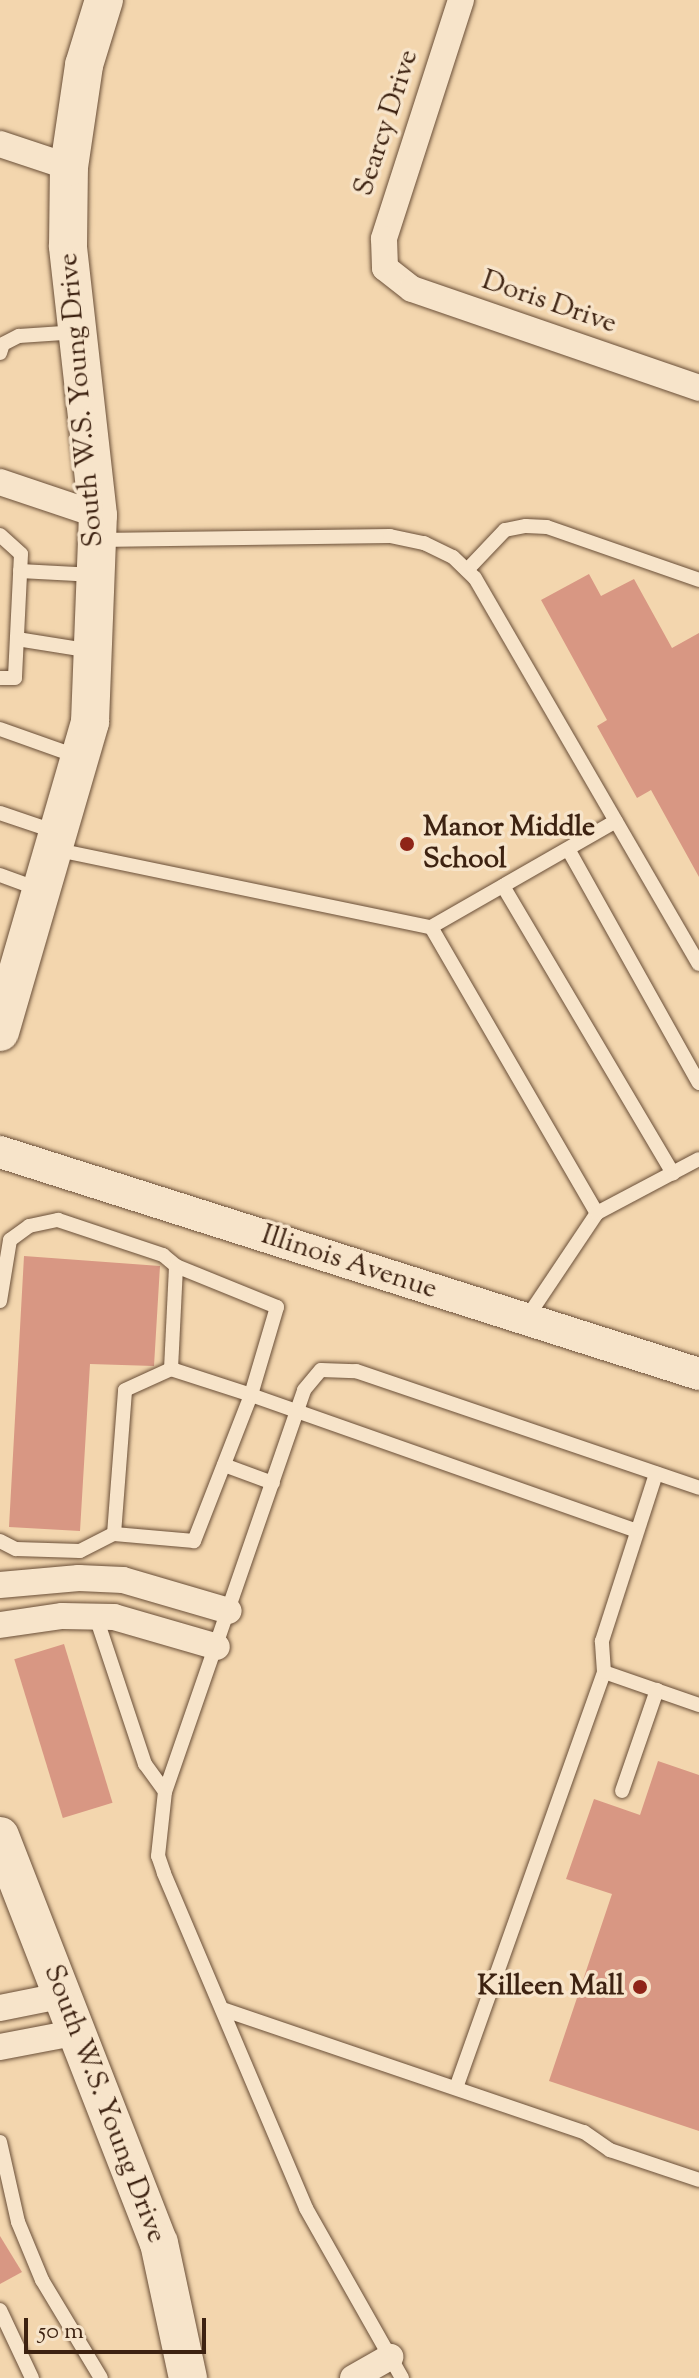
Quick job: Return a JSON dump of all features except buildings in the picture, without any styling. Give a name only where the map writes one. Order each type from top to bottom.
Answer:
[{"type":"main road","name":"South W.S. Young Drive","points":[[0,1032],[7,978],[41,890],[90,722],[97,544],[68,246],[69,167],[84,65],[104,0]]},
{"type":"main road","name":"South W.S. Young Drive","points":[[0,1836],[65,1995],[159,2243],[188,2378]]},
{"type":"street","name":"Searcy Drive","points":[[385,268],[384,239],[461,0]]},
{"type":"street","points":[[0,144],[69,167]]},
{"type":"street","name":"Doris Drive","points":[[385,268],[412,289],[699,388]]},
{"type":"street","points":[[0,482],[97,544]]},
{"type":"street","name":"Illinois Avenue","points":[[0,1152],[699,1374]]},
{"type":"street","points":[[0,1585],[79,1578],[123,1580],[229,1611]]},
{"type":"street","points":[[0,1625],[96,1617],[153,1626],[217,1647]]},
{"type":"street","points":[[0,2008],[65,1995]]},
{"type":"street","points":[[0,2047],[79,2032]]},
{"type":"street","points":[[353,2378],[396,2368]]},
{"type":"lane","points":[[0,353],[3,344],[19,336],[78,332]]},
{"type":"lane","points":[[467,570],[505,530],[526,526],[547,527],[699,580]]},
{"type":"lane","points":[[0,535],[21,554],[15,678],[0,678]]},
{"type":"lane","points":[[20,571],[97,544],[390,536],[424,543],[453,557],[467,570],[699,964]]},
{"type":"lane","points":[[17,639],[93,651]]},
{"type":"lane","points":[[0,729],[80,757]]},
{"type":"lane","points":[[0,813],[55,841],[431,927],[616,821]]},
{"type":"lane","points":[[568,849],[699,1083]]},
{"type":"lane","points":[[0,875],[41,890]]},
{"type":"lane","points":[[503,886],[673,1174]]},
{"type":"lane","points":[[431,927],[597,1213]]},
{"type":"lane","points":[[525,1319],[597,1213],[699,1159]]},
{"type":"lane","points":[[0,1301],[10,1240],[42,1222],[86,1226],[163,1255],[176,1266],[277,1307],[251,1395],[194,1541],[114,1534],[80,1551],[16,1549],[0,1541]]},
{"type":"lane","points":[[171,1369],[176,1266]]},
{"type":"lane","points":[[114,1534],[125,1390],[171,1369],[637,1531]]},
{"type":"lane","points":[[396,2368],[306,2208],[158,1856],[165,1792],[304,1390],[321,1370],[356,1371],[699,1488]]},
{"type":"lane","points":[[224,1465],[273,1483]]},
{"type":"lane","points":[[456,2088],[604,1672],[602,1641],[656,1474]]},
{"type":"lane","points":[[96,1617],[145,1764],[165,1792]]},
{"type":"lane","points":[[604,1672],[699,1705]]},
{"type":"lane","points":[[622,1791],[657,1690]]},
{"type":"lane","points":[[222,2009],[584,2132],[610,2150],[699,2180]]},
{"type":"lane","points":[[0,2142],[18,2222],[42,2280],[101,2378]]},
{"type":"lane","points":[[0,2310],[32,2378]]},
{"type":"place","name":"Manor Middle School","points":[[407,844]]},
{"type":"place","name":"Killeen Mall","points":[[640,1987]]}]
